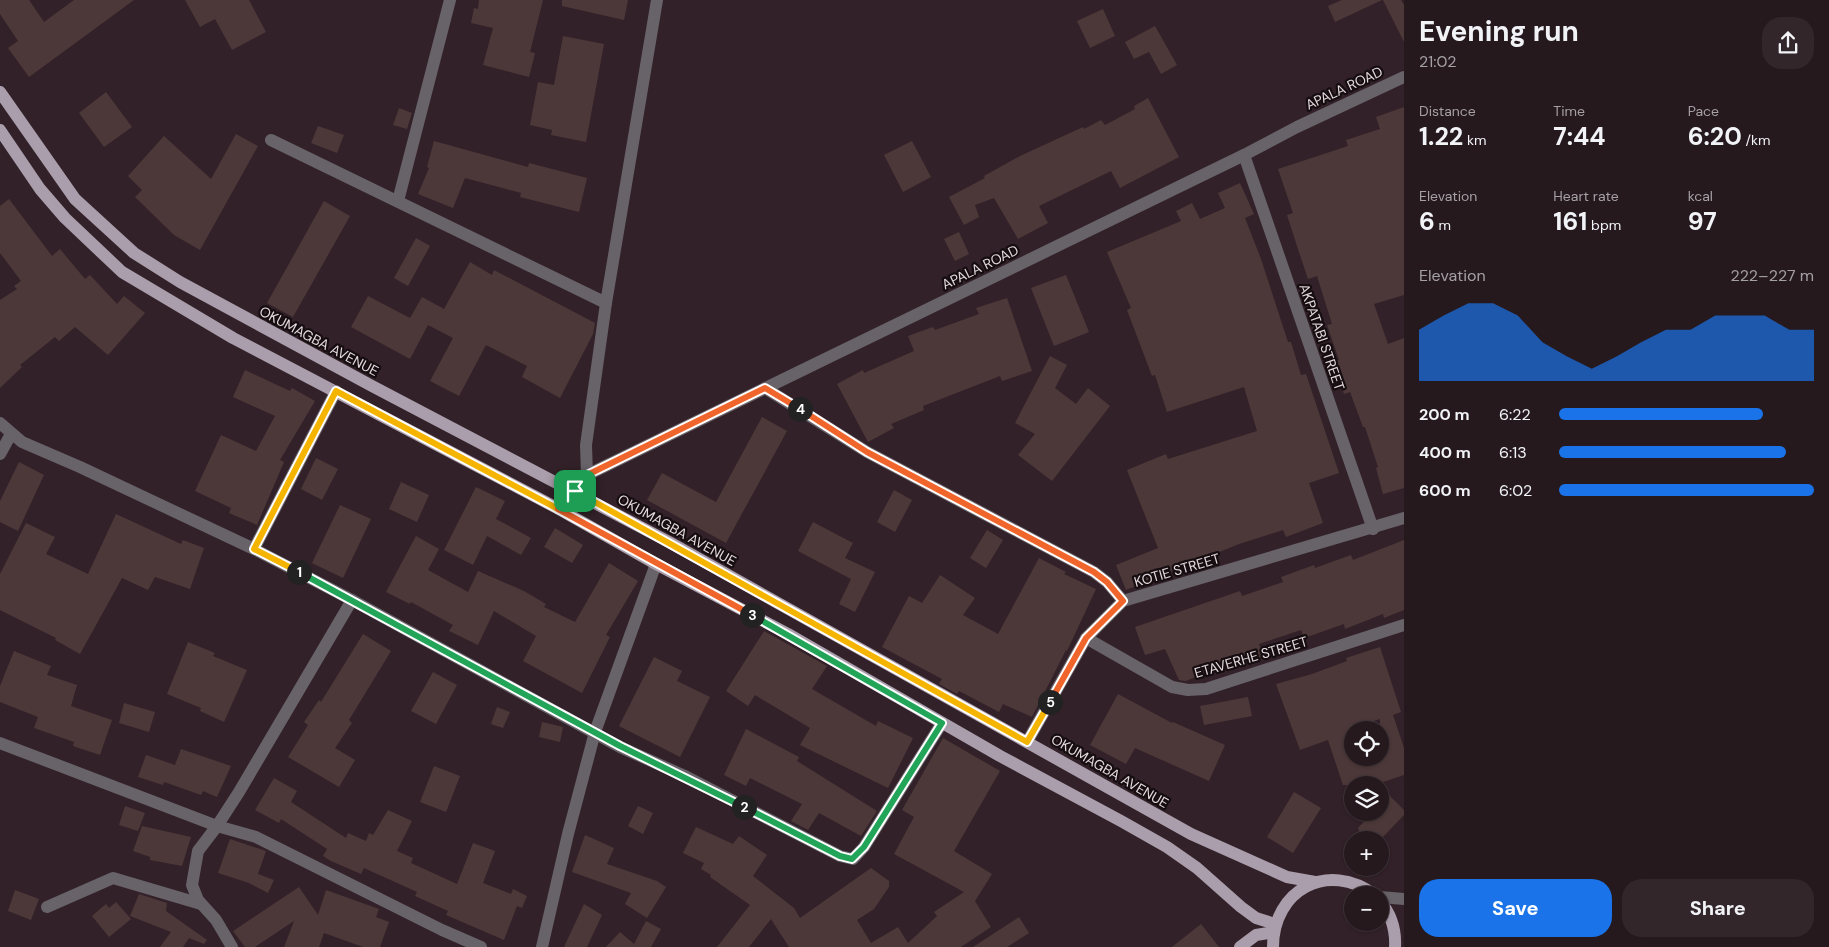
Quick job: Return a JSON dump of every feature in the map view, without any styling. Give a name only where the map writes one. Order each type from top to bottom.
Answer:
[{"type":"main road","name":"OKUMAGBA AVENUE","points":[[0,92],[75,199],[134,253],[180,282],[321,359],[575,491],[1191,834],[1287,877],[1315,882]]},
{"type":"main road","points":[[0,130],[40,189],[65,218],[122,272],[233,338],[558,509],[656,564],[788,634],[942,723],[1167,847],[1197,868],[1241,907],[1274,928]]},
{"type":"main road","points":[[1274,947],[1274,928],[1283,906],[1297,891],[1315,882],[1332,879],[1349,881],[1362,886]]},
{"type":"main road","points":[[1389,915],[1397,945]]},
{"type":"main road","points":[[1240,947],[1256,935],[1274,928]]},
{"type":"street","points":[[398,201],[450,0]]},
{"type":"street","points":[[587,475],[586,445],[606,303],[657,0]]},
{"type":"street","name":"APALA ROAD","points":[[558,509],[587,475],[1244,155],[1297,126],[1404,77]]},
{"type":"street","points":[[271,140],[606,303]]},
{"type":"street","name":"AKPATABI STREET","points":[[1244,155],[1373,529]]},
{"type":"street","points":[[765,388],[867,452],[1094,572],[1107,582],[1123,601]]},
{"type":"street","points":[[254,549],[336,391]]},
{"type":"street","points":[[0,423],[22,442],[80,467],[254,549],[595,732],[840,856],[852,859],[864,847],[942,723]]},
{"type":"street","points":[[0,454],[11,434]]},
{"type":"street","name":"KOTIE STREET","points":[[1027,742],[1086,638],[1123,601],[1373,529],[1404,518]]},
{"type":"street","points":[[542,947],[595,732],[656,564]]},
{"type":"street","points":[[232,947],[216,920],[201,904],[192,884],[198,851],[217,826],[352,600]]},
{"type":"street","name":"ETAVERHE STREET","points":[[1086,638],[1172,687],[1188,690],[1206,689],[1404,625]]},
{"type":"street","points":[[0,744],[217,826],[256,838],[442,930],[481,947]]},
{"type":"street","points":[[47,907],[113,878],[201,904]]},
{"type":"street","points":[[1389,899],[1404,899]]},
{"type":"building","points":[[0,0],[29,0],[44,22],[74,0],[134,0],[29,77],[8,48],[18,41],[0,14]]},
{"type":"building","points":[[185,0],[249,0],[266,32],[232,50],[215,19],[200,27]]},
{"type":"building","points":[[479,0],[543,0],[530,52],[535,53],[529,77],[483,65],[493,28],[471,23],[474,8],[478,9]]},
{"type":"building","points":[[562,0],[628,0],[624,20],[562,6]]},
{"type":"building","points":[[1342,0],[1382,0],[1335,22],[1328,6]]},
{"type":"building","points":[[1383,0],[1401,0],[1404,5],[1404,42]]},
{"type":"building","points":[[1103,9],[1115,36],[1090,48],[1077,21]]},
{"type":"building","points":[[1155,26],[1177,65],[1161,74],[1149,52],[1134,59],[1125,42]]},
{"type":"building","points":[[563,36],[604,44],[586,142],[551,135],[552,130],[530,125],[538,82],[554,85]]},
{"type":"building","points":[[106,92],[132,127],[104,147],[79,113]]},
{"type":"building","points":[[1148,98],[1179,157],[1120,188],[1111,171],[1039,206],[1048,223],[1018,239],[994,198],[975,205],[979,217],[964,225],[949,197],[985,178],[984,176],[1020,156],[1101,120],[1105,125],[1135,109],[1134,106]]},
{"type":"building","points":[[1404,107],[1404,295],[1374,304],[1388,344],[1404,338],[1404,488],[1383,494],[1376,468],[1378,467],[1365,427],[1363,427],[1350,392],[1344,394],[1333,362],[1339,360],[1327,325],[1332,324],[1317,276],[1308,279],[1287,215],[1293,213],[1278,169],[1348,146],[1346,140],[1380,129],[1376,117]]},
{"type":"building","points":[[399,108],[412,113],[407,129],[393,125]]},
{"type":"building","points":[[318,126],[344,135],[337,153],[311,143]]},
{"type":"building","points":[[236,134],[258,146],[200,250],[174,235],[135,197],[142,190],[128,176],[164,136],[211,179]]},
{"type":"building","points":[[434,141],[528,167],[529,163],[587,178],[579,212],[520,197],[521,193],[465,178],[453,208],[418,194],[429,168],[427,167]]},
{"type":"building","points":[[912,141],[931,177],[903,192],[884,155]]},
{"type":"building","points":[[1240,183],[1254,214],[1245,218],[1261,259],[1288,342],[1291,342],[1301,375],[1306,374],[1339,473],[1309,483],[1323,523],[1286,537],[1283,530],[1239,544],[1126,590],[1116,565],[1158,548],[1127,470],[1166,454],[1168,459],[1257,431],[1244,387],[1167,412],[1155,375],[1152,376],[1127,310],[1131,308],[1107,252],[1181,221],[1176,211],[1192,203],[1200,219],[1225,208],[1218,193]]},
{"type":"building","points":[[9,199],[52,256],[60,249],[85,279],[90,275],[117,304],[124,296],[145,313],[108,355],[75,327],[59,341],[55,337],[20,365],[22,367],[0,388],[0,300],[17,289],[14,286],[21,281],[0,253],[0,206]]},
{"type":"building","points":[[324,201],[350,216],[293,317],[267,303]]},
{"type":"building","points":[[959,232],[969,254],[955,261],[944,239]]},
{"type":"building","points":[[416,238],[430,246],[408,286],[394,278]]},
{"type":"building","points":[[470,262],[492,275],[494,270],[595,323],[593,334],[560,398],[522,377],[527,366],[486,345],[459,396],[430,381],[453,338],[428,325],[410,359],[351,327],[368,296],[410,318],[422,297],[444,309]]},
{"type":"building","points":[[1066,275],[1089,332],[1054,346],[1031,288]]},
{"type":"building","points":[[1007,298],[1032,371],[1002,381],[1000,376],[923,406],[924,410],[891,424],[894,428],[868,442],[837,384],[863,370],[864,373],[914,351],[908,336],[933,327],[935,330],[979,314],[976,308]]},
{"type":"building","points":[[1050,356],[1067,365],[1055,388],[1076,404],[1088,388],[1110,406],[1052,481],[1018,455],[1035,434],[1015,423]]},
{"type":"building","points":[[245,370],[290,391],[292,388],[315,401],[280,460],[284,462],[257,525],[229,513],[231,508],[195,491],[221,435],[256,451],[275,416],[233,397]]},
{"type":"building","points":[[762,417],[787,431],[726,543],[647,500],[662,473],[716,502]]},
{"type":"building","points":[[316,458],[338,469],[322,500],[301,489]]},
{"type":"building","points":[[19,462],[44,475],[18,531],[0,522],[0,501]]},
{"type":"building","points":[[401,482],[429,495],[417,522],[389,509]]},
{"type":"building","points":[[476,487],[505,501],[496,519],[531,538],[521,555],[487,536],[473,565],[444,550]]},
{"type":"building","points":[[894,490],[912,500],[895,532],[877,522]]},
{"type":"building","points":[[340,505],[371,519],[343,578],[312,563]]},
{"type":"building","points":[[116,514],[181,544],[183,540],[204,548],[190,589],[155,577],[148,590],[122,578],[80,654],[55,640],[56,638],[0,610],[0,574],[26,523],[55,537],[46,554],[88,574]]},
{"type":"building","points":[[813,522],[853,543],[845,558],[875,572],[855,612],[839,604],[851,579],[798,551]]},
{"type":"building","points":[[555,528],[583,545],[572,563],[544,547]]},
{"type":"building","points":[[987,530],[1003,540],[986,568],[970,558]]},
{"type":"building","points":[[416,536],[439,549],[428,570],[468,592],[478,571],[524,591],[546,604],[544,607],[575,622],[609,563],[638,581],[606,635],[610,637],[582,693],[523,661],[536,636],[494,611],[478,645],[449,631],[453,625],[411,602],[410,604],[386,592]]},
{"type":"building","points":[[1404,540],[1404,610],[1384,618],[1383,614],[1345,629],[1344,624],[1304,638],[1301,630],[1259,644],[1263,656],[1228,668],[1226,664],[1186,681],[1179,680],[1165,649],[1145,655],[1135,627],[1240,591],[1242,596],[1283,582],[1281,577],[1314,565],[1315,568],[1351,555],[1353,560]]},
{"type":"building","points":[[1039,558],[1066,572],[1064,574],[1096,589],[1067,651],[1032,717],[1003,704],[999,712],[959,691],[957,694],[939,684],[942,679],[882,647],[909,596],[922,603],[940,575],[975,598],[963,615],[998,634]]},
{"type":"building","points":[[764,631],[827,666],[812,689],[876,726],[878,721],[913,738],[888,788],[800,745],[810,728],[755,695],[748,706],[726,691]]},
{"type":"building","points":[[363,634],[391,651],[349,720],[352,723],[335,748],[355,760],[339,787],[288,757],[308,725],[304,722],[319,700],[321,702]]},
{"type":"building","points":[[188,642],[215,653],[213,656],[247,670],[224,722],[200,711],[201,708],[167,694]]},
{"type":"building","points":[[1380,647],[1401,712],[1393,715],[1404,748],[1404,775],[1389,780],[1389,776],[1344,776],[1343,785],[1328,740],[1300,750],[1276,684],[1312,674],[1347,661],[1346,658]]},
{"type":"building","points":[[14,651],[51,666],[47,675],[77,685],[71,706],[112,720],[100,755],[73,746],[74,742],[34,728],[38,717],[0,702],[0,686]]},
{"type":"building","points":[[654,657],[682,671],[677,681],[710,697],[680,757],[619,726]]},
{"type":"building","points":[[433,672],[457,685],[436,724],[411,711]]},
{"type":"building","points":[[1118,694],[1172,723],[1225,745],[1209,781],[1135,748],[1126,764],[1090,745]]},
{"type":"building","points":[[1248,697],[1252,716],[1204,725],[1200,706]]},
{"type":"building","points":[[124,703],[155,712],[149,732],[119,723]]},
{"type":"building","points":[[497,707],[510,712],[503,728],[491,724]]},
{"type":"building","points":[[542,722],[563,727],[560,742],[539,737]]},
{"type":"building","points":[[746,729],[799,757],[797,761],[877,811],[861,836],[819,813],[808,830],[791,821],[802,804],[750,778],[746,786],[724,775]]},
{"type":"building","points":[[943,738],[1000,771],[954,851],[992,874],[975,901],[991,927],[961,947],[789,947],[771,919],[749,947],[717,947],[750,905],[701,869],[704,863],[683,853],[696,827],[733,844],[739,836],[767,855],[753,876],[794,908],[800,918],[871,868],[889,881],[889,887],[874,909],[857,920],[871,943],[898,927],[908,943],[937,916],[934,912],[964,892],[894,854],[914,817],[902,810]]},
{"type":"building","points":[[181,749],[231,766],[217,797],[203,791],[201,795],[164,782],[163,785],[138,777],[146,755],[175,765]]},
{"type":"building","points":[[434,766],[460,776],[446,812],[420,802]]},
{"type":"building","points":[[274,778],[297,791],[291,802],[346,838],[348,833],[366,841],[369,833],[373,835],[388,810],[412,821],[397,851],[413,858],[411,863],[457,884],[473,843],[495,851],[483,883],[511,894],[513,889],[527,896],[522,908],[517,906],[504,940],[446,915],[448,911],[415,896],[417,892],[364,868],[361,874],[331,861],[323,856],[327,849],[281,819],[279,823],[255,810]]},
{"type":"building","points":[[1294,792],[1321,808],[1293,853],[1267,837]]},
{"type":"building","points":[[1389,795],[1404,810],[1404,815],[1389,831],[1359,831],[1358,828],[1365,821],[1389,821]]},
{"type":"building","points":[[125,806],[145,813],[138,831],[119,825]]},
{"type":"building","points":[[638,806],[653,813],[643,834],[628,826]]},
{"type":"building","points":[[142,826],[191,837],[182,866],[150,860],[150,857],[133,851]]},
{"type":"building","points":[[585,835],[614,848],[607,864],[657,881],[666,887],[647,918],[625,904],[631,893],[572,872]]},
{"type":"building","points":[[230,839],[266,851],[258,874],[274,880],[268,893],[249,883],[218,873]]},
{"type":"building","points":[[299,887],[318,915],[326,890],[379,909],[376,917],[389,922],[380,947],[363,947],[324,933],[319,947],[284,947],[294,921],[255,947],[245,947],[233,931]]},
{"type":"building","points":[[15,890],[39,899],[31,920],[8,911]]},
{"type":"building","points":[[139,894],[167,903],[166,911],[207,940],[204,944],[189,938],[183,947],[160,947],[171,932],[130,916]]},
{"type":"building","points":[[116,902],[131,919],[109,937],[92,916],[106,904],[109,908]]},
{"type":"building","points":[[584,904],[602,915],[587,947],[564,947]]},
{"type":"building","points":[[1019,917],[1029,933],[1007,947],[973,947]]},
{"type":"building","points":[[646,921],[661,929],[651,947],[606,947],[620,932],[634,944]]},
{"type":"building","points":[[1201,924],[1219,947],[1172,947]]},
{"type":"route","points":[[575,491],[558,509],[336,391],[254,549],[352,600],[620,746],[840,856],[852,859],[864,847],[942,723],[788,634],[656,564],[558,509],[587,475],[765,388],[867,452],[1094,572],[1107,582],[1123,601],[1086,638],[1027,742],[575,491]]}]
